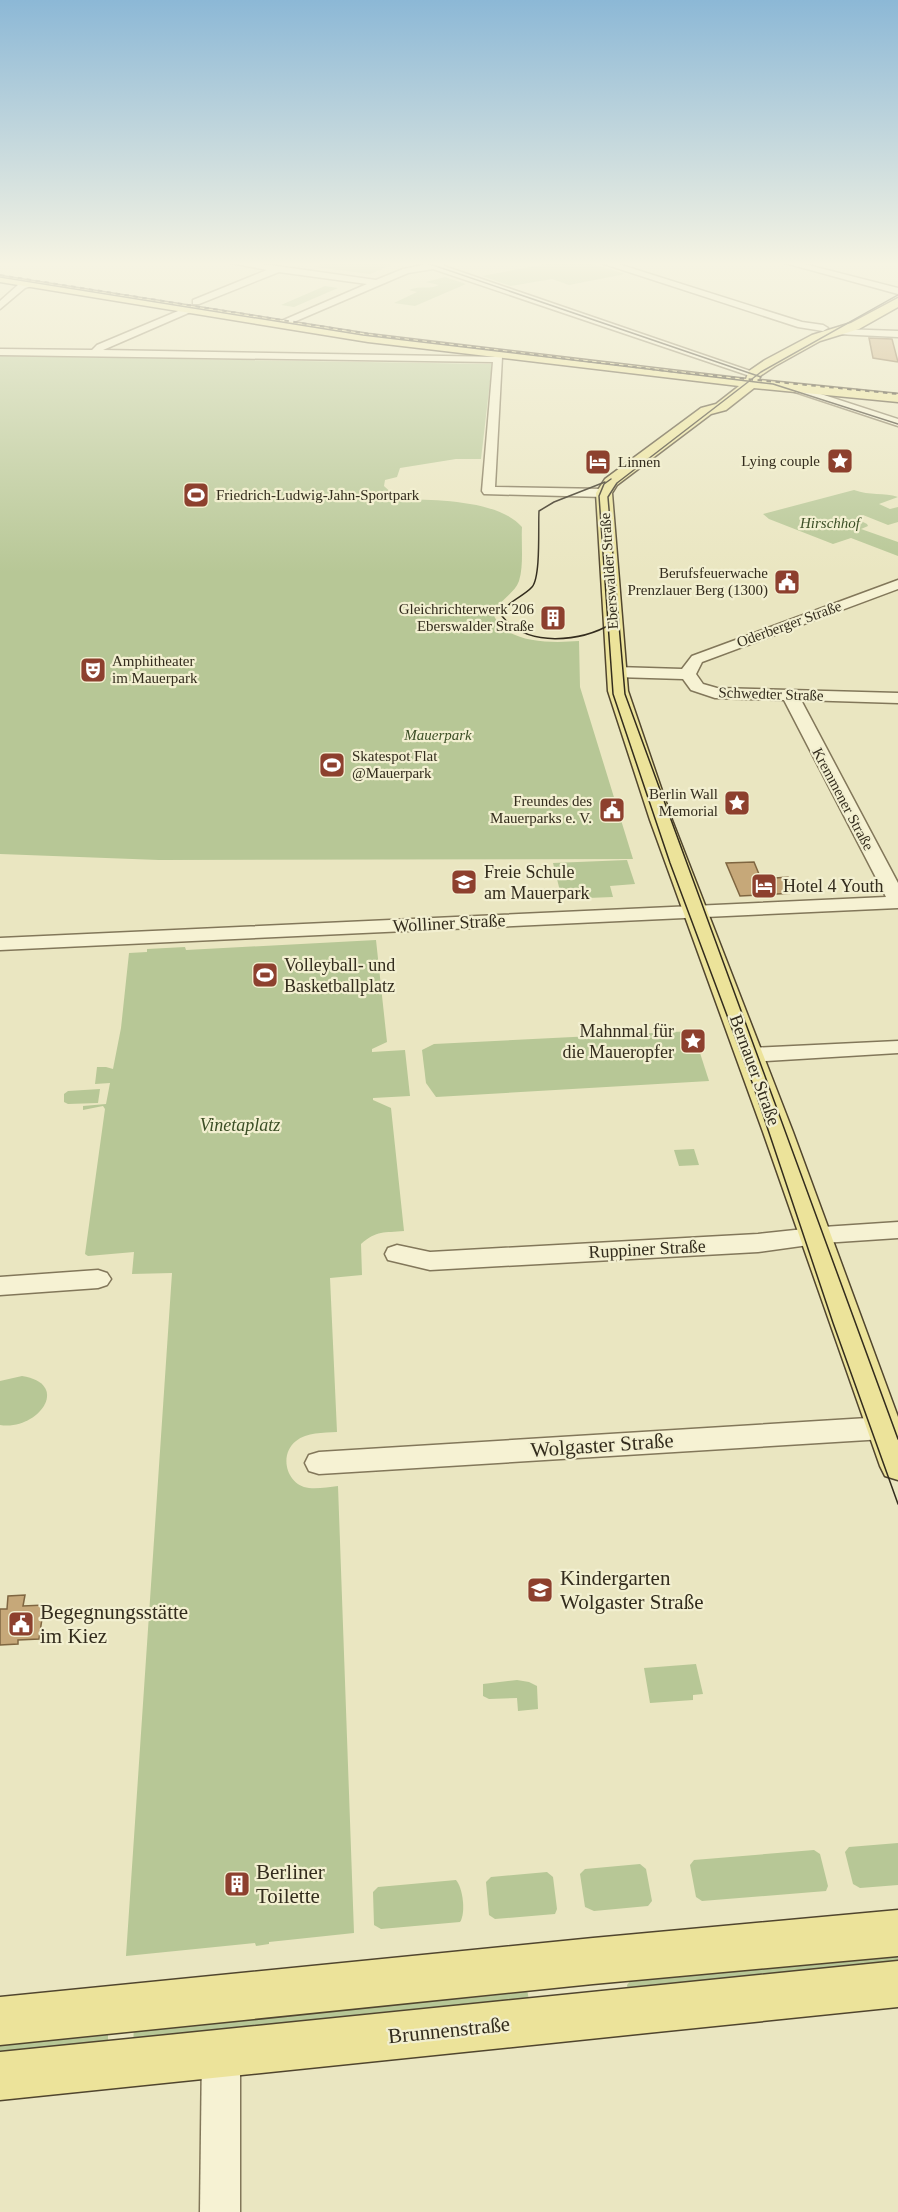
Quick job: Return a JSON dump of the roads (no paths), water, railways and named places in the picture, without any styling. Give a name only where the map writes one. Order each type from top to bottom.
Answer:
[{"type":"main road","points":[[588,366],[735,382],[752,379],[888,390],[898,398]]},
{"type":"main road","points":[[677,366],[793,388],[888,390]]},
{"type":"main road","name":"Eberswalder Straße","points":[[616,672],[604,493],[611,482],[706,411],[720,407],[766,366]]},
{"type":"main road","name":"Eberswalder Straße","points":[[706,411],[706,403],[735,382]]},
{"type":"main road","name":"Bernauer Straße","points":[[616,672],[618,691],[636,748],[750,1055],[898,1466]]},
{"type":"main road","points":[[0,2021],[593,1961],[898,1933]]},
{"type":"main road","name":"Brunnenstraße","points":[[0,2076],[898,1984]]},
{"type":"street","points":[[501,366],[488,491],[604,493]]},
{"type":"street","points":[[723,366],[752,379]]},
{"type":"street","points":[[793,388],[898,423]]},
{"type":"street","points":[[870,414],[868,407],[880,400],[888,390]]},
{"type":"street","name":"Oderberger Straße","points":[[688,674],[692,663],[697,659],[898,584]]},
{"type":"street","points":[[616,672],[688,674]]},
{"type":"street","name":"Schwedter Straße","points":[[688,674],[697,687],[715,693],[898,698]]},
{"type":"street","name":"Kremmener Straße","points":[[790,695],[898,902]]},
{"type":"street","name":"Wolliner Straße","points":[[0,944],[898,902]]},
{"type":"street","points":[[750,1055],[898,1047]]},
{"type":"street","name":"Ruppiner Straße","points":[[397,1254],[430,1261],[758,1243],[898,1230]]},
{"type":"street","points":[[0,1286],[98,1279]]},
{"type":"street","name":"Wolgaster Straße","points":[[319,1463],[884,1428]]},
{"type":"street","points":[[220,2212],[221,2054]]},
{"type":"tram line","points":[[624,366],[749,381]]},
{"type":"tram line","points":[[729,366],[757,375]]},
{"type":"tram line","points":[[757,375],[771,366]]},
{"type":"tram line","points":[[749,381],[757,375]]},
{"type":"tram line","points":[[757,375],[761,377]]},
{"type":"tram line","points":[[749,381],[773,384],[898,424]]},
{"type":"tram line","points":[[749,381],[617,483],[608,497],[625,694],[898,1439]]},
{"type":"tram line","points":[[608,625],[599,496],[604,484],[611,479]]},
{"type":"tram line","points":[[605,482],[554,502],[539,511],[538,563],[535,581],[528,591],[507,606],[502,616],[525,633],[555,639],[586,634],[608,625]]},
{"type":"tram line","points":[[608,625],[613,623]]},
{"type":"tram line","points":[[608,625],[613,694],[670,863],[753,1085],[833,1323],[898,1504]]},
{"type":"railway","points":[[629,366],[898,394]]},
{"type":"place","name":"Lying couple","points":[[840,461]]},
{"type":"place","name":"Linnen","points":[[598,462]]},
{"type":"place","name":"Friedrich-Ludwig-Jahn-Sportpark","points":[[196,495]]},
{"type":"place","name":"Berufsfeuerwache Prenzlauer Berg (1300)","points":[[787,582]]},
{"type":"place","name":"Gleichrichterwerk 206 Eberswalder Straße","points":[[553,618]]},
{"type":"place","name":"Amphitheater im Mauerpark","points":[[93,670]]},
{"type":"place","name":"Skatespot Flat @Mauerpark","points":[[332,765]]},
{"type":"place","name":"Berlin Wall Memorial","points":[[737,803]]},
{"type":"place","name":"Freundes des Mauerparks e. V.","points":[[612,810]]},
{"type":"place","name":"Freie Schule am Mauerpark","points":[[464,882]]},
{"type":"place","name":"Hotel 4 Youth","points":[[764,886]]},
{"type":"place","name":"Volleyball- und Basketballplatz","points":[[265,975]]},
{"type":"place","name":"Mahnmal für die Maueropfer","points":[[693,1041]]},
{"type":"place","name":"Kindergarten Wolgaster Straße","points":[[540,1590]]},
{"type":"place","name":"Begegnungsstätte im Kiez","points":[[21,1624]]},
{"type":"place","name":"Berliner Toilette","points":[[237,1884]]},
{"type":"park label","name":"Hirschhof","points":[[830,523]]},
{"type":"park label","name":"Mauerpark","points":[[438,735]]},
{"type":"park label","name":"Vinetaplatz","points":[[240,1125]]}]
